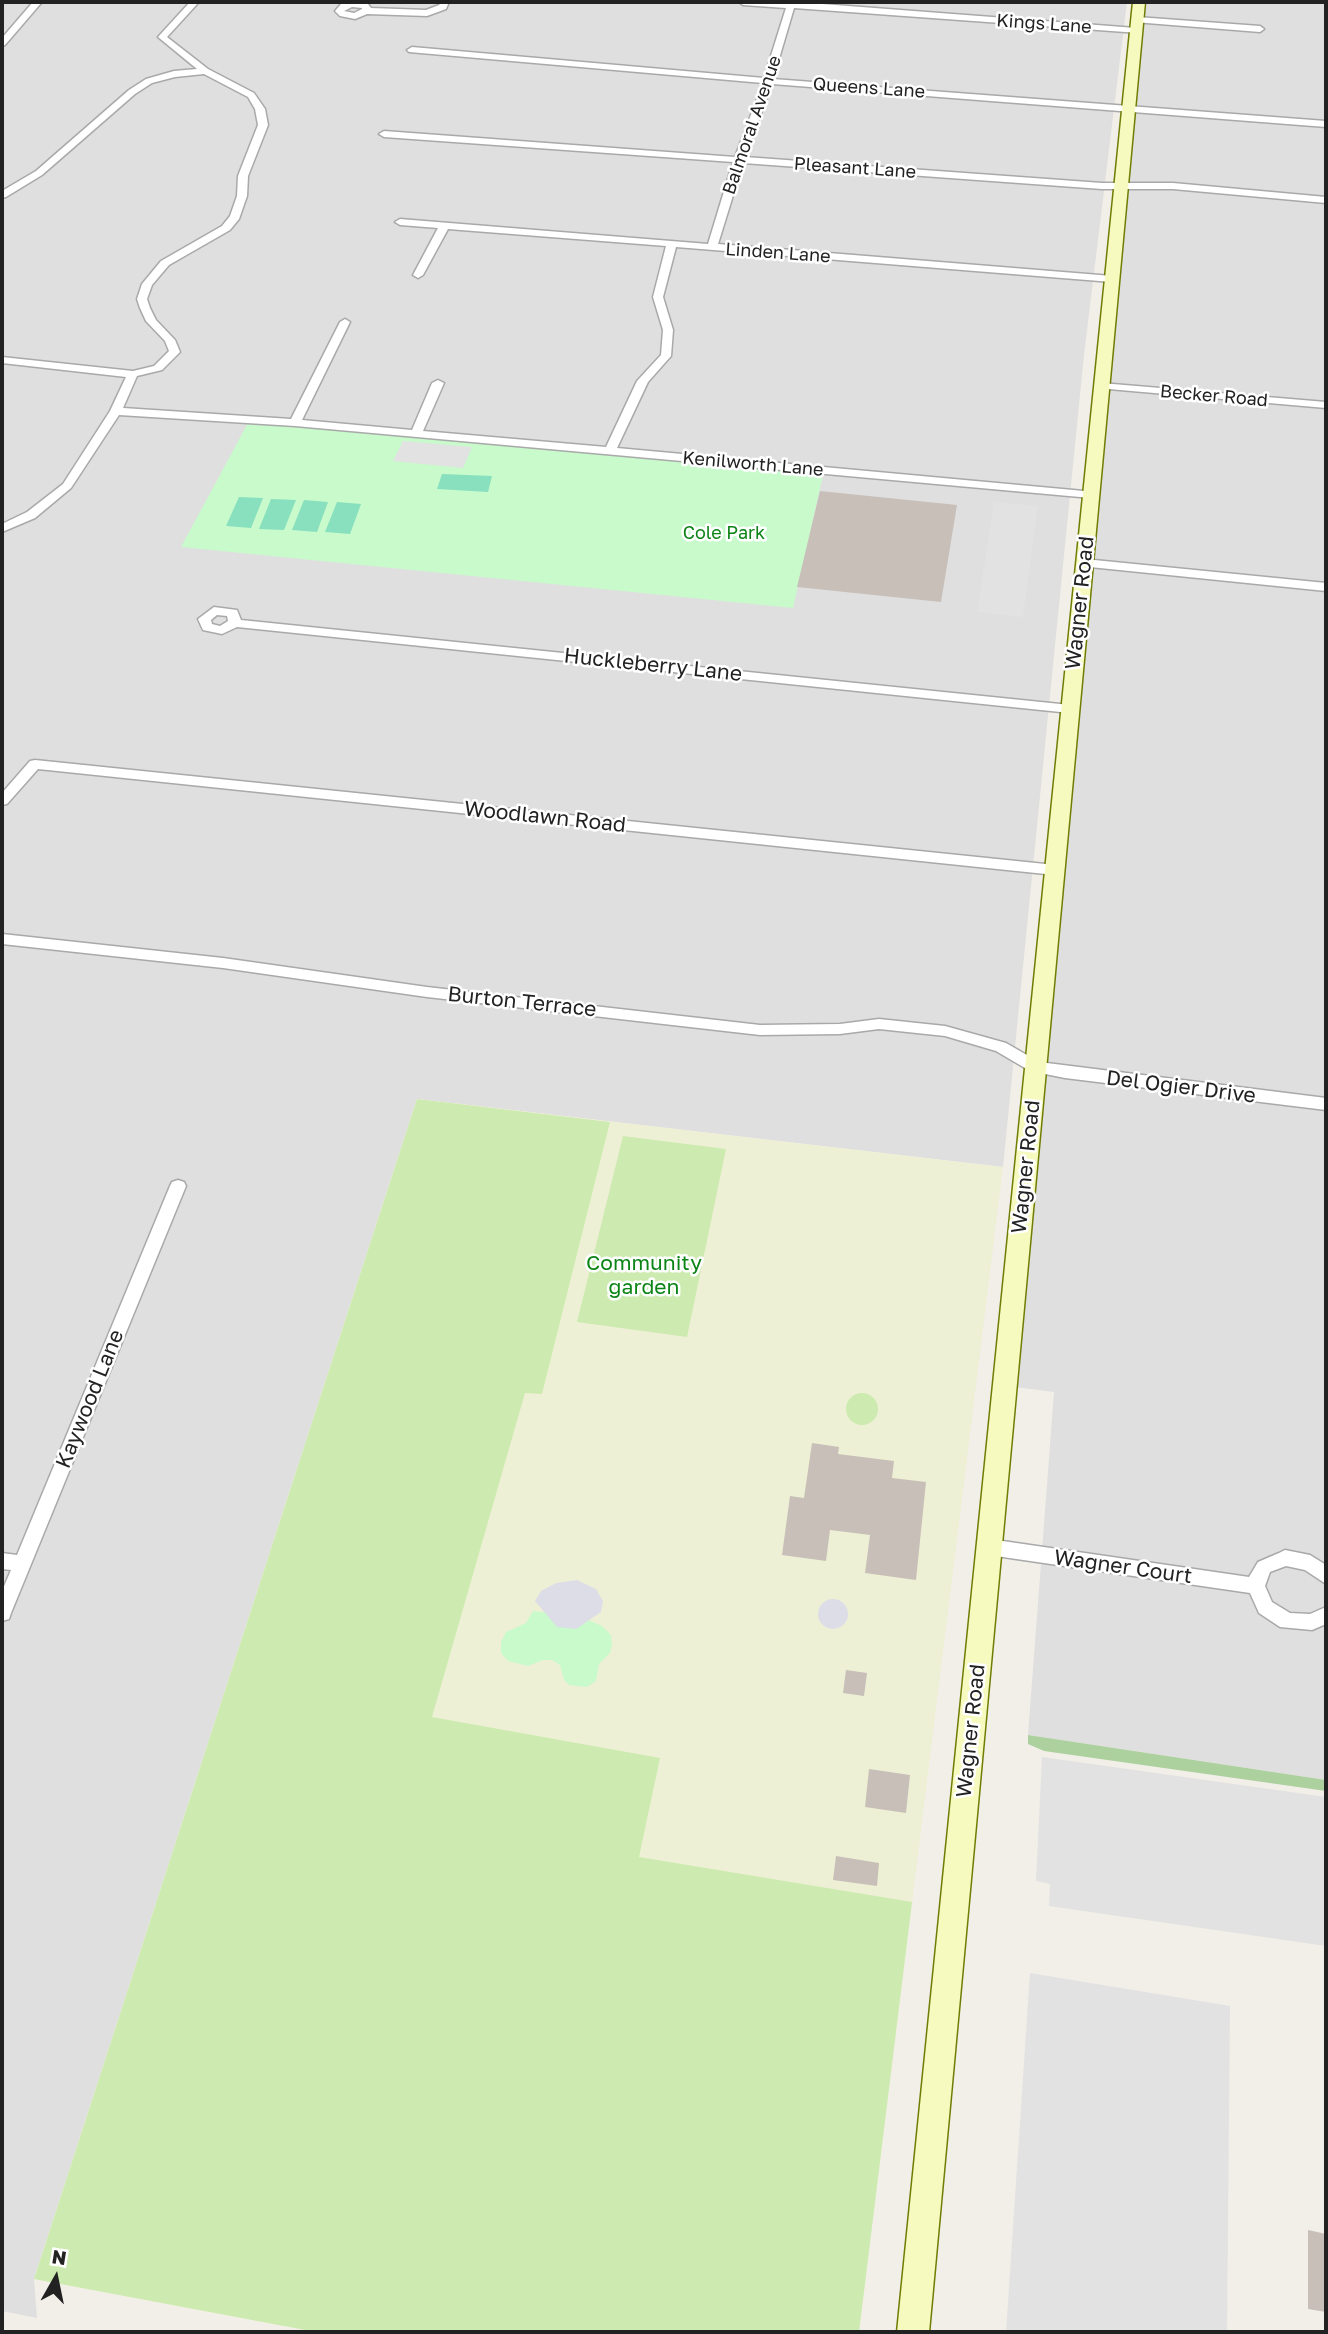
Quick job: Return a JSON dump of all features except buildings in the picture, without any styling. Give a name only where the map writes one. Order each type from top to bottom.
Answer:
[{"type":"street","points":[[2,43],[38,2]]},
{"type":"street","points":[[2,360],[133,374],[158,368],[175,352],[170,340],[150,321],[142,299],[147,284],[165,262],[226,228],[235,217],[242,196],[243,176],[263,125],[260,109],[251,95],[205,71],[162,37],[195,2]]},
{"type":"street","name":"Kings Lane","points":[[743,2],[1137,18],[1260,29]]},
{"type":"street","name":"Balmoral Avenue","points":[[712,248],[738,159],[768,81],[792,3]]},
{"type":"street","points":[[367,11],[427,13],[444,4]]},
{"type":"street","name":"Wagner Road","points":[[913,2332],[1137,18]]},
{"type":"street","name":"Queens Lane","points":[[412,50],[768,81],[1326,124]]},
{"type":"street","points":[[2,195],[39,173],[132,92],[149,81],[174,74],[205,71]]},
{"type":"street","name":"Pleasant Lane","points":[[384,134],[1121,186],[1173,187],[1326,200]]},
{"type":"street","name":"Linden Lane","points":[[401,222],[1112,279]]},
{"type":"street","points":[[418,275],[444,226]]},
{"type":"street","points":[[610,451],[643,381],[666,356],[668,330],[658,297],[671,245]]},
{"type":"street","points":[[295,423],[345,322]]},
{"type":"street","points":[[2,528],[31,515],[67,486],[116,411],[133,374]]},
{"type":"street","points":[[416,433],[438,383]]},
{"type":"street","name":"Becker Road","points":[[1101,386],[1326,405]]},
{"type":"street","name":"Kenilworth Lane","points":[[116,411],[416,433],[1091,494]]},
{"type":"street","points":[[1084,563],[1326,587]]},
{"type":"street","name":"Huckleberry Lane","points":[[236,623],[1070,709]]},
{"type":"street","name":"Woodlawn Road","points":[[2,802],[35,764],[1055,870]]},
{"type":"street","name":"Burton Terrace","points":[[2,939],[223,963],[427,992],[760,1030],[879,1024],[945,1031],[1001,1047],[1035,1067]]},
{"type":"street","name":"Del Ogier Drive","points":[[1035,1067],[1065,1073],[1326,1104]]},
{"type":"street","name":"Kaywood Lane","points":[[2,1613],[178,1186]]},
{"type":"street","name":"Wagner Court","points":[[989,1548],[1256,1586]]},
{"type":"street","points":[[1326,1576],[1310,1563],[1285,1558],[1264,1567],[1256,1586],[1265,1607],[1287,1621],[1312,1622],[1326,1615]]},
{"type":"street","points":[[2,1561],[22,1564]]},
{"type":"shaded area","points":[[2,2],[1127,2],[1084,355],[1003,1167],[417,1099],[34,2279],[37,2318],[2,2311]]},
{"type":"shaded area","points":[[1146,2],[1326,2],[1326,1780],[1028,1735],[1054,1392],[1015,1387]]},
{"type":"shaded area","points":[[403,441],[472,447],[463,468],[393,461]]},
{"type":"shaded area","points":[[994,502],[1038,506],[1023,617],[977,612]]},
{"type":"shaded area","points":[[577,1580],[596,1589],[603,1601],[601,1612],[576,1629],[557,1627],[535,1601],[541,1591],[556,1583]]},
{"type":"shaded area","points":[[833,1599],[839,1600],[847,1608],[847,1620],[839,1628],[833,1629],[827,1628],[819,1620],[818,1614],[819,1608],[827,1600]]},
{"type":"shaded area","points":[[1042,1757],[1326,1797],[1326,1946],[1049,1906],[1050,1884],[1036,1881]]},
{"type":"shaded area","points":[[1030,1973],[1230,2006],[1227,2332],[1006,2332]]},
{"type":"green space","name":"Cole Park","points":[[249,421],[823,475],[793,608],[181,547]]},
{"type":"green space","points":[[442,474],[492,476],[488,492],[437,489]]},
{"type":"green space","points":[[239,497],[263,498],[251,528],[226,526]]},
{"type":"green space","points":[[271,499],[296,500],[284,530],[259,529]]},
{"type":"green space","points":[[304,500],[328,502],[317,532],[292,530]]},
{"type":"green space","points":[[337,502],[361,504],[350,534],[325,532]]},
{"type":"green space","points":[[417,1099],[1003,1167],[859,2332],[316,2332],[34,2279]]},
{"type":"green space","points":[[417,1099],[610,1122],[542,1394],[525,1393],[432,1717],[660,1758],[639,1857],[912,1902],[859,2332],[316,2332],[34,2279]]},
{"type":"green space","name":"Community garden","points":[[623,1136],[726,1149],[687,1337],[577,1322]]},
{"type":"green space","points":[[862,1393],[873,1398],[878,1409],[873,1420],[862,1425],[851,1420],[846,1409],[851,1398]]},
{"type":"green space","points":[[533,1611],[579,1616],[602,1626],[611,1635],[610,1653],[599,1664],[596,1681],[587,1687],[569,1685],[564,1680],[560,1665],[552,1660],[543,1660],[528,1666],[508,1661],[501,1653],[501,1642],[506,1632],[526,1623]]},
{"type":"green space","points":[[1028,1735],[1326,1780],[1326,1791],[1044,1751],[1028,1744]]}]
